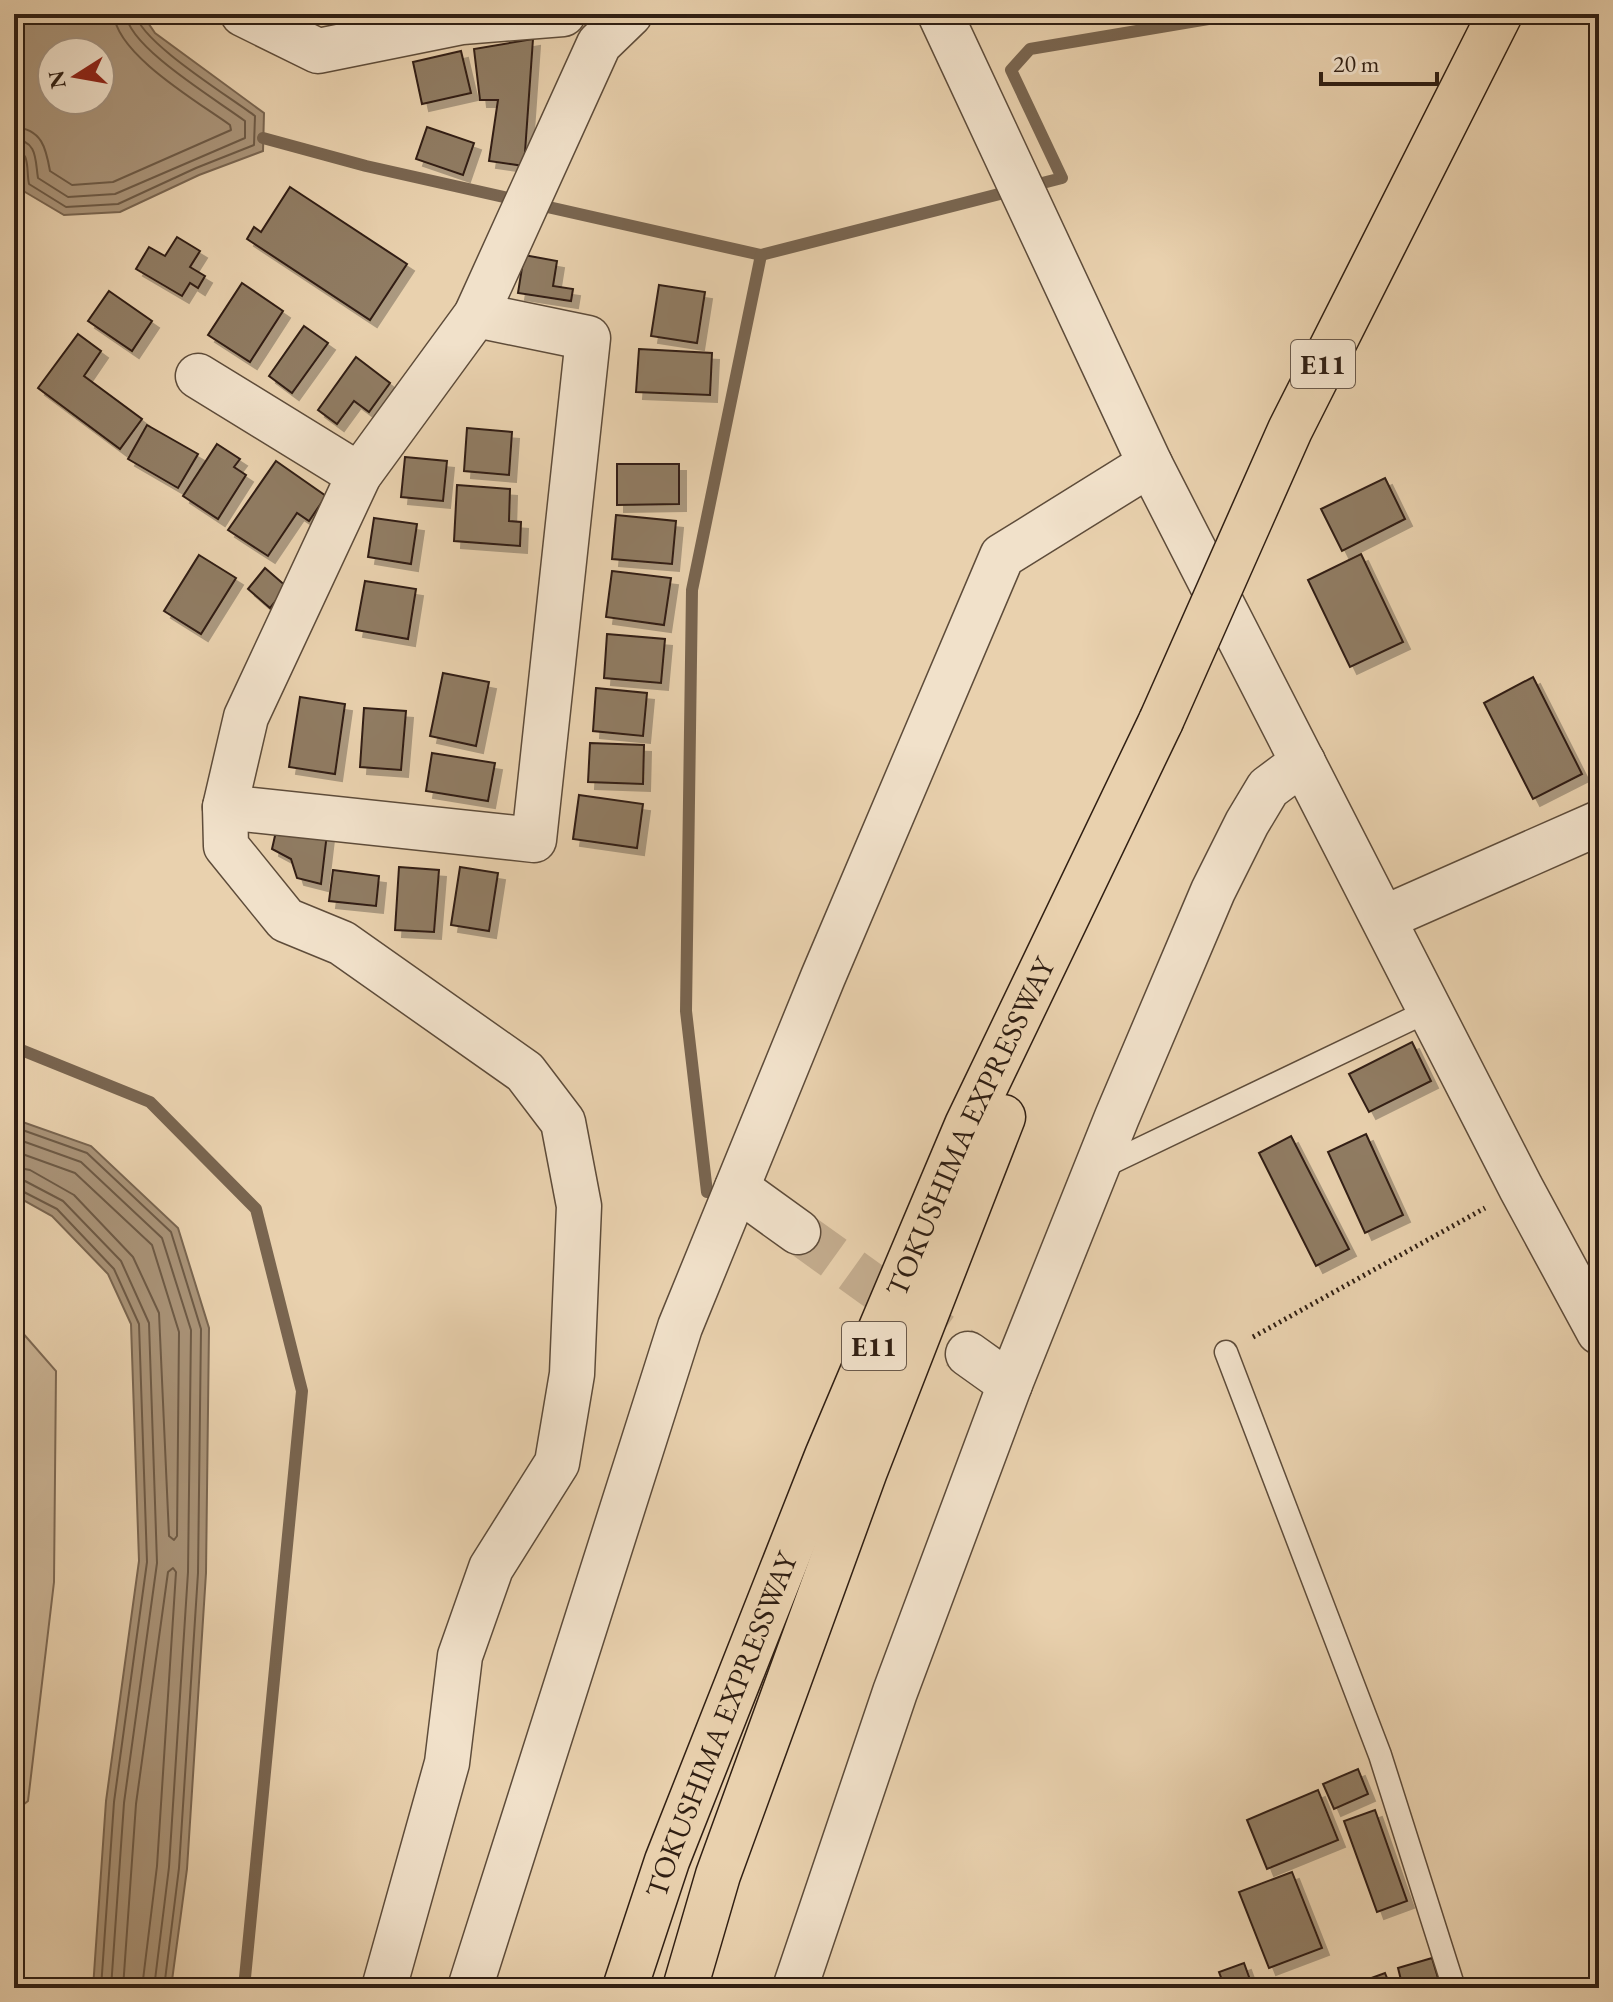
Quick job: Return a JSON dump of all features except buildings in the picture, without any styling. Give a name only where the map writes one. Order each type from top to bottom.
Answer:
[{"type":"highway","name":"TOKUSHIMA EXPRESSWAY","points":[[625,1988],[667,1861],[839,1427],[967,1125],[1161,721],[1290,430],[1500,14]]},
{"type":"highway","name":"TOKUSHIMA EXPRESSWAY","points":[[685,1988],[718,1875],[865,1471],[1161,721]]},
{"type":"street","points":[[243,14],[318,51],[462,22],[563,14]]},
{"type":"street","points":[[384,1988],[447,1763],[460,1656],[491,1568],[557,1463],[572,1374],[579,1206],[563,1122],[525,1072],[342,943],[286,920],[226,846],[225,807],[246,717],[359,475],[476,315],[599,44],[630,14]]},
{"type":"street","points":[[940,14],[1150,464],[1521,1188],[1599,1332]]},
{"type":"street","points":[[225,807],[534,840],[588,338],[476,315]]},
{"type":"street","points":[[198,376],[359,475]]},
{"type":"street","points":[[470,1988],[680,1327],[823,977],[1002,556],[1150,464]]},
{"type":"street","points":[[795,1988],[895,1692],[1010,1384],[1095,1170],[1213,891],[1247,823],[1268,788],[1303,762]]},
{"type":"street","points":[[1384,918],[1599,823]]},
{"type":"street","points":[[737,1188],[798,1232]]},
{"type":"street","points":[[968,1354],[1010,1384]]},
{"type":"lane","points":[[1095,1170],[1430,1010]]},
{"type":"lane","points":[[1226,1352],[1380,1755],[1454,1988]]},
{"type":"path","points":[[1226,1352],[1521,1188]]},
{"type":"shaded area","points":[[14,1323],[56,1371],[54,1582],[28,1801],[14,1812]]},
{"type":"water","points":[[14,14],[142,14],[155,33],[264,113],[263,151],[199,175],[120,212],[64,215],[20,189],[14,107]]},
{"type":"water","points":[[14,1119],[91,1146],[178,1228],[209,1328],[206,1573],[187,1869],[171,1988],[93,1988],[106,1801],[139,1561],[131,1324],[108,1274],[52,1216],[14,1195]]},
{"type":"waterway","points":[[263,138],[366,166],[761,255],[1062,178],[1011,70],[1030,49],[1238,14]]},
{"type":"waterway","points":[[707,1192],[686,1011],[692,590],[761,255]]},
{"type":"waterway","points":[[14,1047],[150,1102],[256,1209],[302,1391],[244,1988]]},
{"type":"tunnel","points":[[798,1232],[968,1354]]}]
